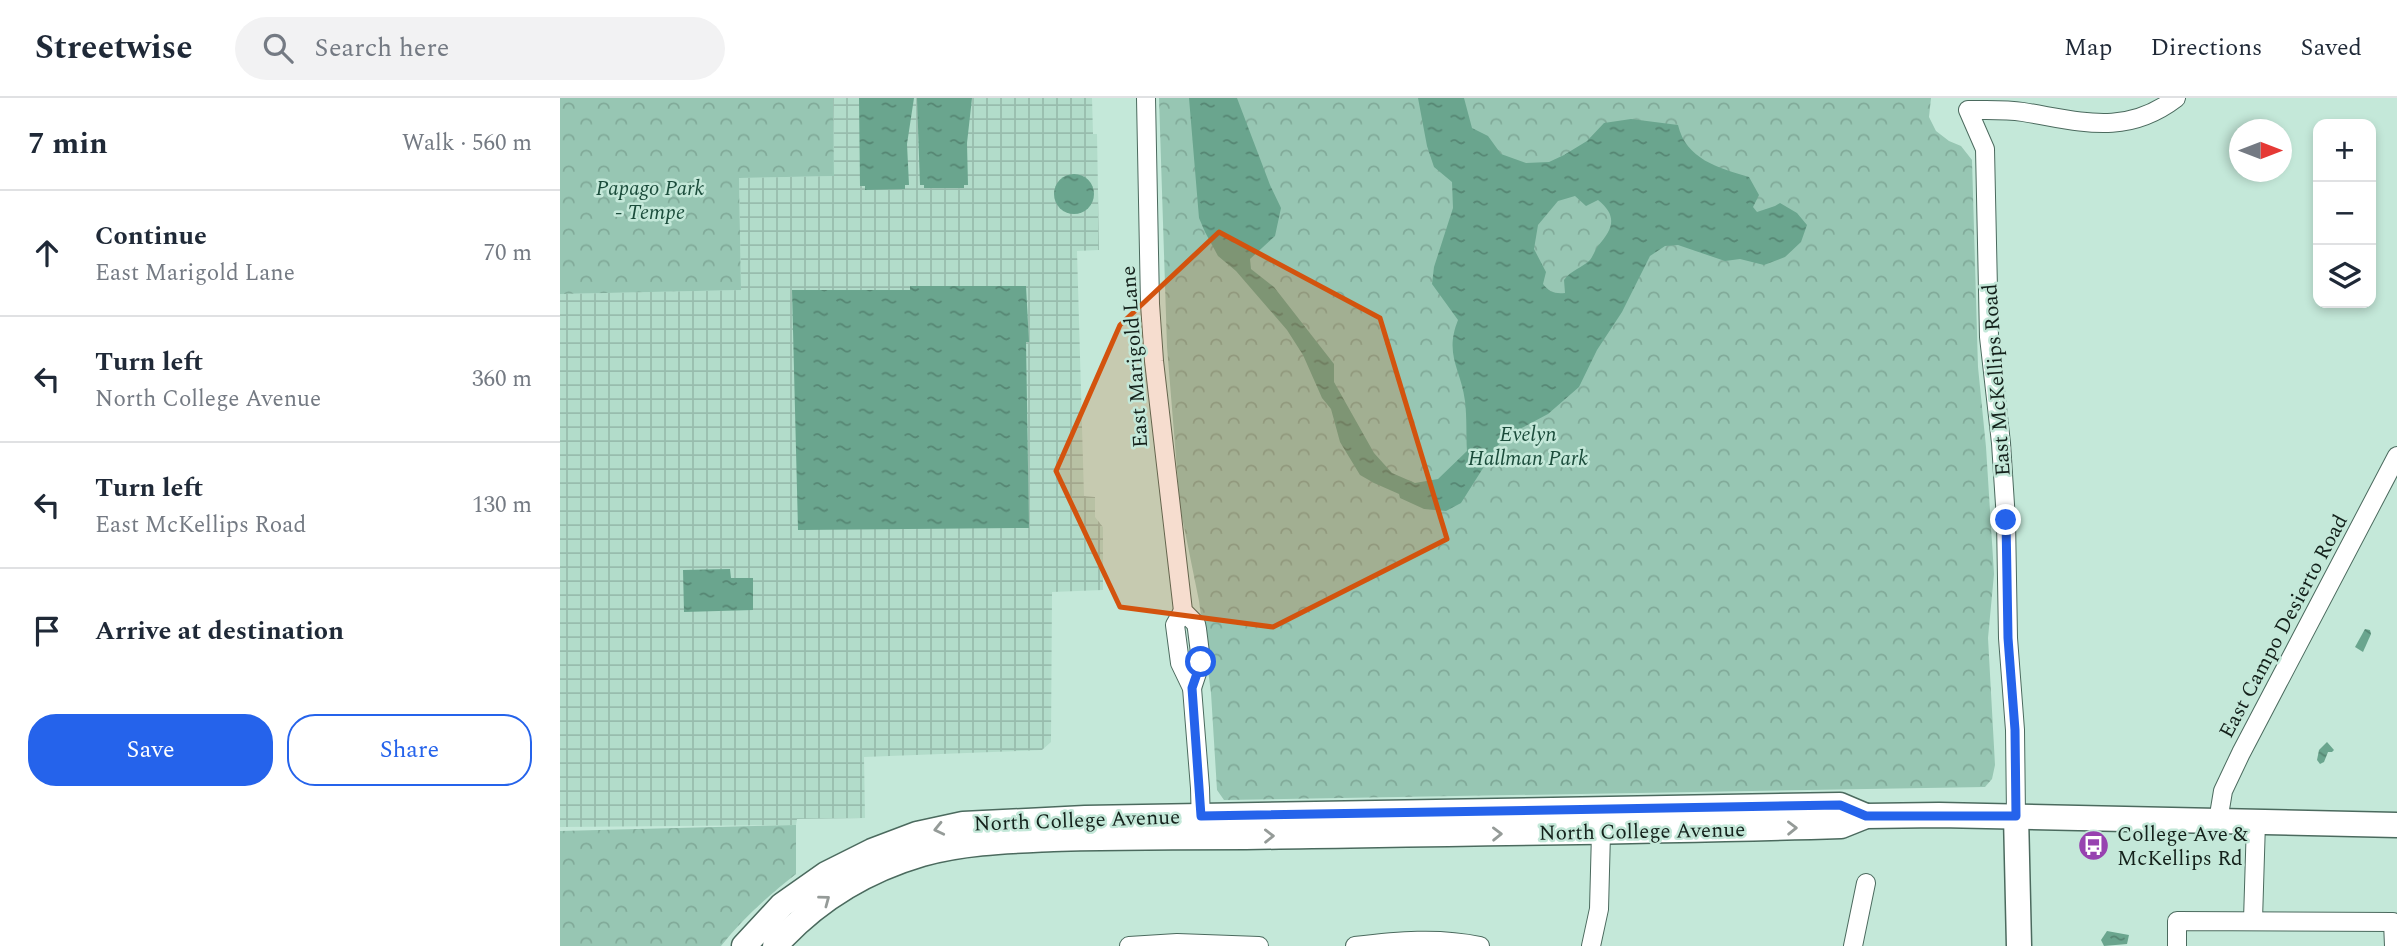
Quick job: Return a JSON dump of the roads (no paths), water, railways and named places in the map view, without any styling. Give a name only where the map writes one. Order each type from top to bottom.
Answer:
[{"type":"street","name":"East Marigold Lane","points":[[1146,98],[1150,304],[1154,361],[1183,611],[1196,624],[1201,662],[1192,688],[1201,827]]},
{"type":"street","name":"East McKellips Road","points":[[2020,946],[2015,730],[2008,638],[2001,443],[1989,337],[1985,149],[1968,110],[2020,112],[2089,124],[2119,124],[2163,108],[2176,98]]},
{"type":"street","name":"East Campo Desierto Road","points":[[2218,821],[2223,791],[2241,753],[2397,456]]},
{"type":"street","name":"North College Avenue","points":[[775,946],[798,920],[836,892],[879,870],[923,854],[975,843],[1201,827],[1840,805],[1866,816]]},
{"type":"street","name":"North College Avenue","points":[[744,946],[782,905],[826,874],[872,851],[917,834],[963,824],[1085,818],[1201,827],[1601,833],[1841,826],[1866,816],[2016,816],[2397,825]]},
{"type":"street","points":[[2253,920],[2256,822]]},
{"type":"street","points":[[1591,946],[1599,909],[1601,833]]},
{"type":"street","points":[[1853,946],[1866,883]]},
{"type":"street","points":[[2177,946],[2177,921],[2253,920],[2393,922],[2394,946]]},
{"type":"street","points":[[1355,946],[1399,941],[1455,941],[1480,946]]},
{"type":"street","points":[[1129,946],[1259,946]]},
{"type":"water","points":[[859,98],[914,98],[907,144],[909,185],[905,185],[905,189],[865,190],[865,186],[860,186]]},
{"type":"water","points":[[917,98],[972,98],[967,143],[968,185],[964,185],[964,188],[924,188],[924,185],[920,185]]},
{"type":"water","points":[[1189,98],[1237,98],[1281,208],[1275,236],[1250,259],[1251,269],[1274,287],[1334,364],[1334,382],[1374,453],[1392,473],[1415,483],[1438,479],[1467,451],[1465,401],[1453,353],[1454,332],[1458,320],[1432,284],[1434,267],[1453,208],[1452,182],[1434,167],[1418,98],[1464,98],[1472,128],[1488,136],[1501,154],[1526,163],[1549,162],[1564,155],[1587,141],[1604,123],[1631,119],[1678,125],[1682,137],[1696,154],[1715,166],[1749,177],[1759,195],[1753,207],[1757,212],[1780,203],[1797,213],[1807,225],[1801,242],[1785,257],[1764,265],[1740,259],[1725,261],[1678,245],[1665,246],[1650,256],[1579,387],[1548,414],[1516,431],[1497,446],[1461,503],[1446,511],[1424,509],[1360,475],[1340,442],[1331,409],[1322,398],[1303,355],[1287,330],[1236,271],[1218,256],[1199,218]],"holes":[[[1575,196],[1586,206],[1598,200],[1609,212],[1610,228],[1590,260],[1564,280],[1565,293],[1552,292],[1543,284],[1546,272],[1534,249],[1538,225],[1558,201]]]},
{"type":"water","points":[[1074,174],[1088,180],[1094,194],[1088,208],[1074,214],[1060,208],[1054,194],[1060,180]]},
{"type":"water","points":[[910,286],[1026,286],[1029,342],[1026,342],[1029,528],[798,530],[792,290],[910,290]]},
{"type":"water","points":[[730,569],[731,578],[753,578],[753,610],[684,612],[683,570]]},
{"type":"water","points":[[2365,629],[2370,630],[2371,634],[2363,652],[2355,647]]},
{"type":"water","points":[[2327,742],[2334,750],[2328,752],[2324,762],[2320,764],[2317,760],[2319,750]]},
{"type":"water","points":[[2107,931],[2129,935],[2127,944],[2104,946],[2101,940]]},
{"type":"place","name":"College Ave & McKellips Rd","points":[[2094,846]]},
{"type":"park label","name":"Papago Park - Tempe","points":[[650,200]]},
{"type":"park label","name":"Evelyn Hallman Park","points":[[1528,446]]}]
